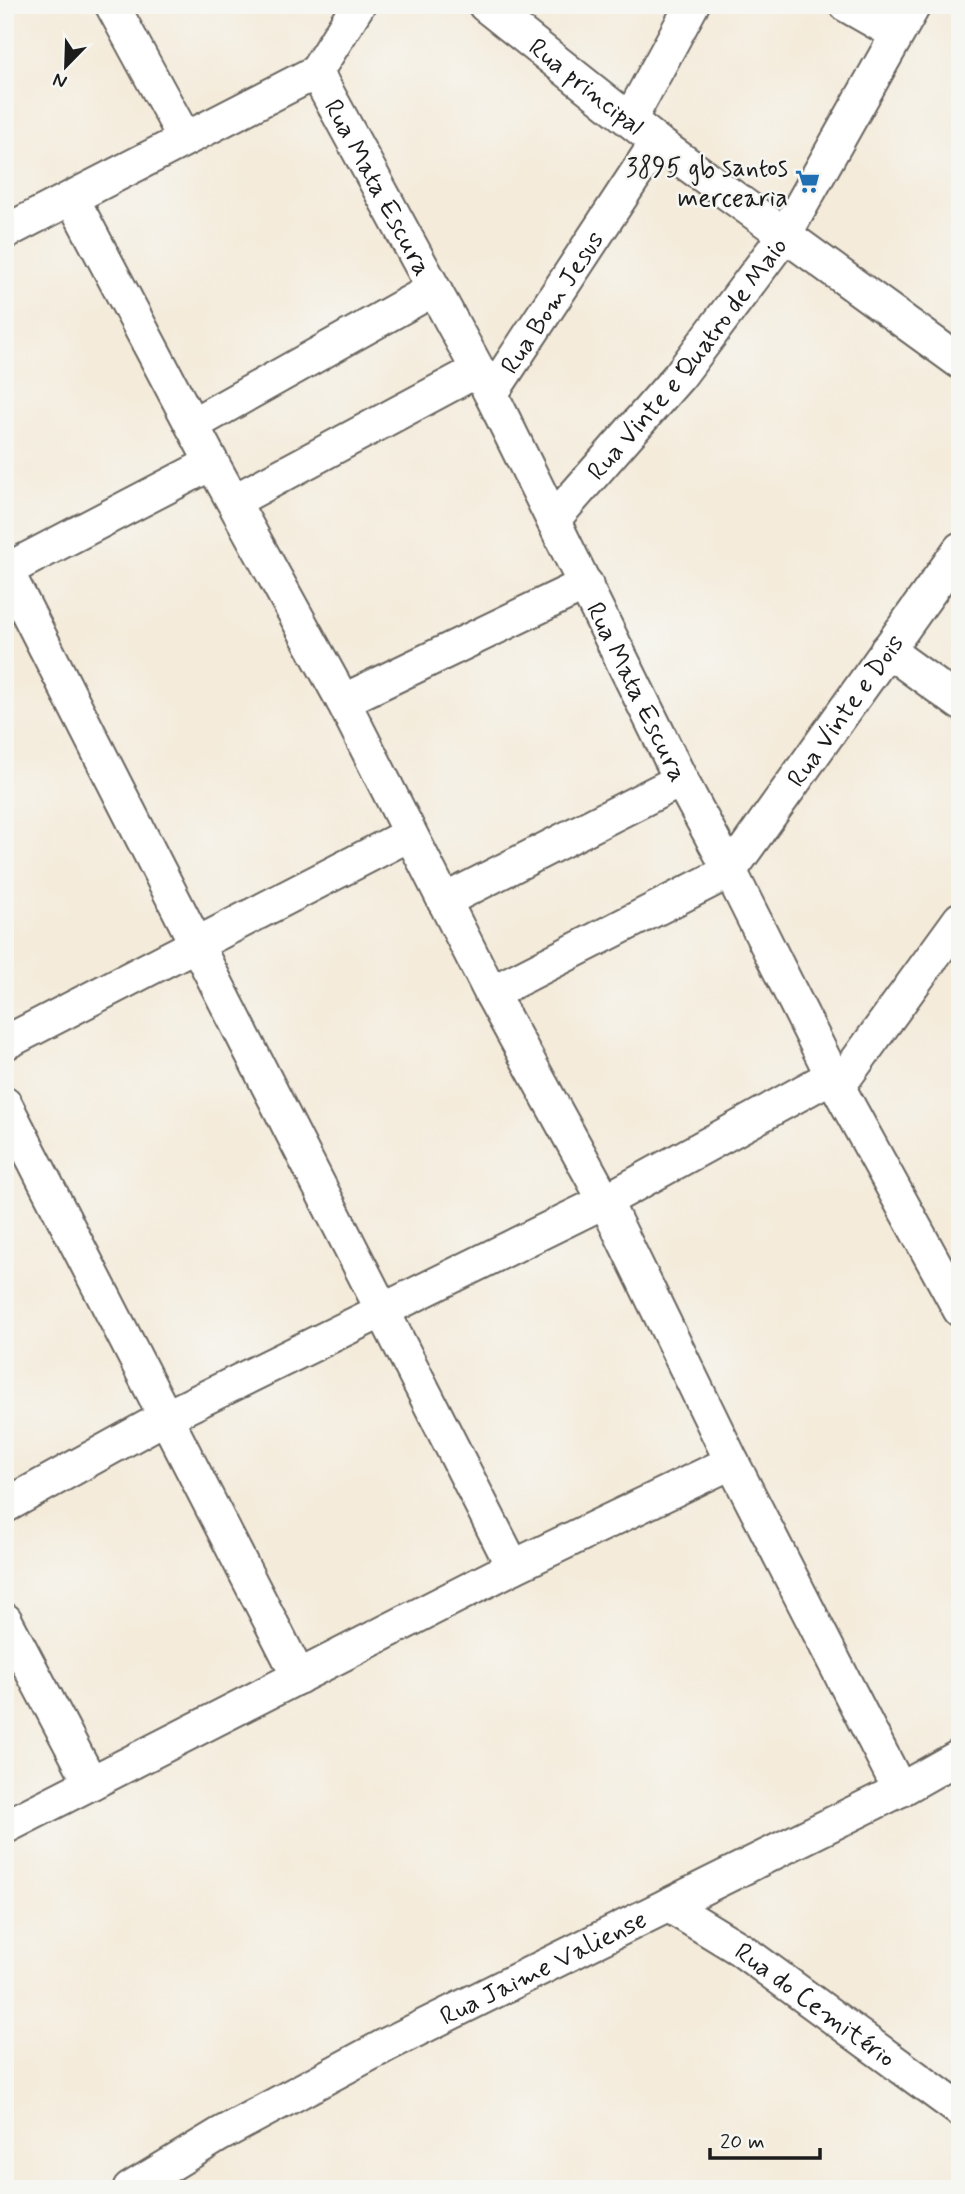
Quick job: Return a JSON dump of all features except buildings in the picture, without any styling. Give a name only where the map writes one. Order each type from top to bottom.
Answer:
[{"type":"street","points":[[112,5],[186,139]]},
{"type":"street","points":[[5,232],[316,72],[358,5]]},
{"type":"street","name":"Rua principal","points":[[485,5],[657,142],[960,362]]},
{"type":"street","points":[[629,119],[692,5]]},
{"type":"street","points":[[846,5],[897,34]]},
{"type":"street","name":"Rua Vinte e Quatro de Maio","points":[[553,520],[680,375],[784,236],[914,5]]},
{"type":"street","name":"Rua Mata Escura","points":[[316,72],[485,382],[681,780],[730,871],[835,1081],[960,1310]]},
{"type":"street","name":"Rua Bom Jesus","points":[[485,382],[657,142]]},
{"type":"street","points":[[72,198],[212,463],[343,701],[491,993],[605,1201],[732,1462],[900,1790]]},
{"type":"street","points":[[192,425],[434,289]]},
{"type":"street","points":[[234,501],[485,382]]},
{"type":"street","points":[[212,463],[6,570],[513,1567]]},
{"type":"street","name":"Rua Vinte e Dois","points":[[730,871],[960,549]]},
{"type":"street","points":[[343,701],[586,584]]},
{"type":"street","points":[[887,650],[960,703]]},
{"type":"street","points":[[443,901],[681,780]]},
{"type":"street","points":[[5,1043],[410,834]]},
{"type":"street","points":[[491,993],[730,871]]},
{"type":"street","points":[[5,1506],[166,1417],[605,1201],[835,1081],[960,919]]},
{"type":"street","points":[[5,1104],[299,1677]]},
{"type":"street","points":[[5,1827],[513,1567],[732,1462]]},
{"type":"street","points":[[5,1619],[91,1783]]},
{"type":"street","name":"Rua Jaime Valiense","points":[[130,2189],[316,2081],[900,1790],[960,1756]]},
{"type":"street","name":"Rua do Cemitério","points":[[668,1905],[740,1949],[960,2109]]},
{"type":"place","name":"3895 gb santos mercearia","points":[[808,182]]}]
